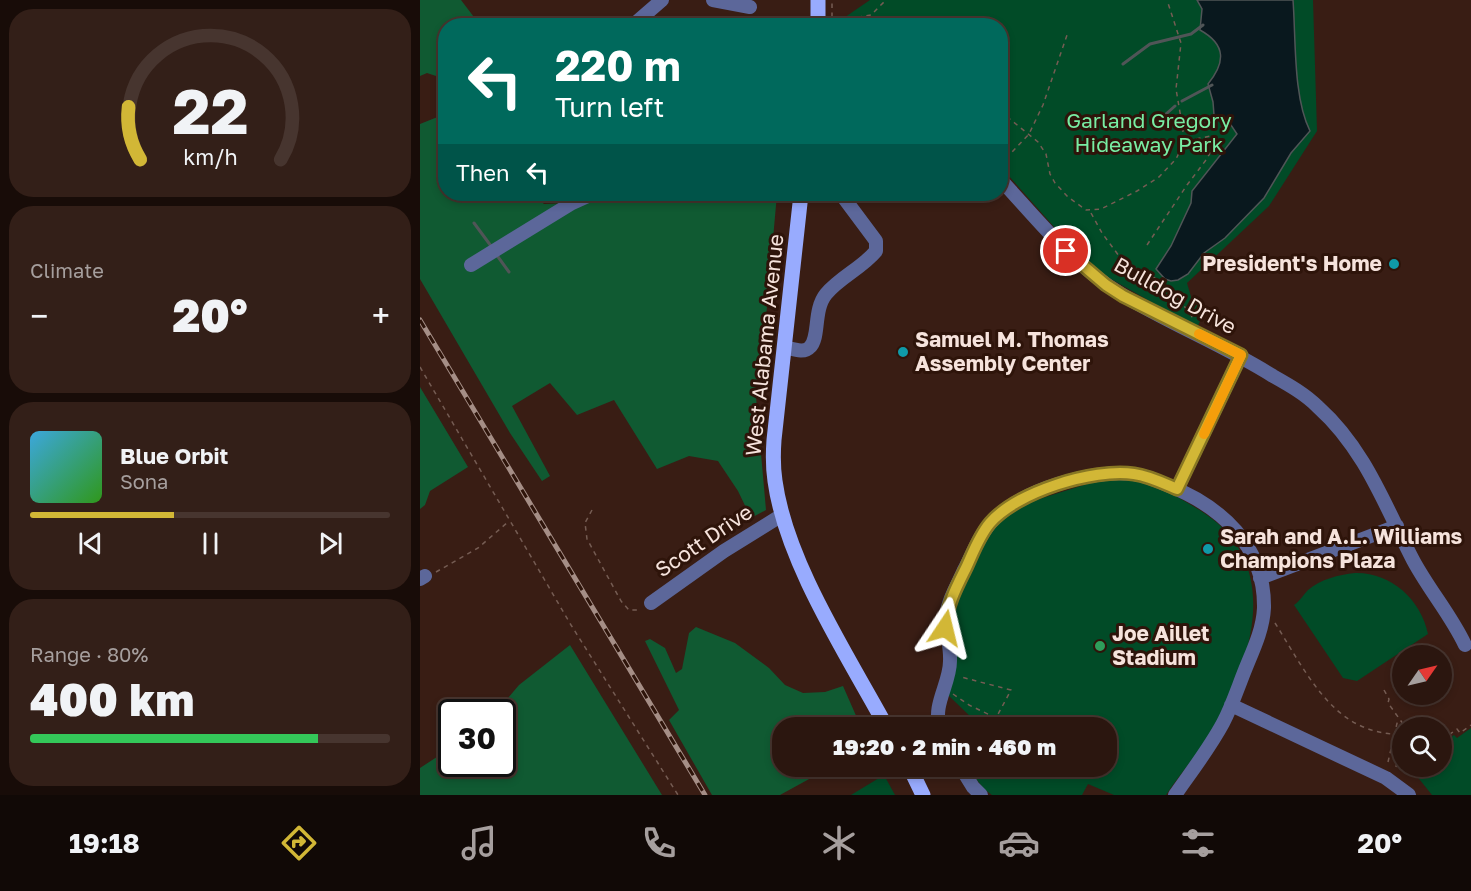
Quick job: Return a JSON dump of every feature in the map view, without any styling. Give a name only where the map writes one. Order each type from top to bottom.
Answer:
[{"type":"main road","points":[[818,0],[818,18]]},
{"type":"main road","name":"West Alabama Avenue","points":[[800,201],[773,463],[774,481],[790,540],[812,588],[881,717]]},
{"type":"main road","points":[[914,777],[923,795]]},
{"type":"street","points":[[641,18],[662,0]]},
{"type":"street","points":[[713,0],[750,7]]},
{"type":"street","name":"Bulldog Drive","points":[[1008,188],[1066,251],[1106,285],[1176,324],[1241,355],[1297,390],[1330,418],[1364,462],[1414,561],[1454,622],[1465,645]]},
{"type":"street","points":[[471,265],[576,201]]},
{"type":"street","points":[[784,347],[802,351],[809,349],[814,342],[818,308],[826,295],[876,252],[876,241],[846,201]]},
{"type":"street","points":[[1177,489],[1241,355]]},
{"type":"street","points":[[939,717],[938,708],[950,661],[945,628],[947,609],[981,536],[994,518],[1014,503],[1064,483],[1095,474],[1135,474],[1202,501],[1225,518],[1246,545],[1254,560],[1260,578],[1263,600],[1262,624],[1223,723],[1175,795]]},
{"type":"street","name":"Scott Drive","points":[[651,603],[724,551],[782,515]]},
{"type":"street","points":[[1260,578],[1397,526]]},
{"type":"street","points":[[1231,705],[1386,777],[1409,795]]},
{"type":"street","points":[[967,777],[981,795]]},
{"type":"path","points":[[832,0],[832,18]]},
{"type":"path","points":[[854,18],[871,15],[886,0]]},
{"type":"path","points":[[1090,211],[1101,209],[1159,177],[1176,159],[1181,149],[1183,130],[1176,89],[1181,43],[1167,0]]},
{"type":"path","points":[[1008,156],[1029,134],[1043,105],[1067,35]]},
{"type":"path","points":[[1008,117],[1043,148],[1050,174],[1055,183],[1077,204],[1090,211],[1102,233],[1122,260],[1155,278],[1189,311],[1194,322]]},
{"type":"path","points":[[1147,245],[1217,141],[1211,136],[1197,139],[1182,138]]},
{"type":"path","points":[[420,367],[571,625],[678,795]]},
{"type":"path","points":[[592,510],[586,517],[584,529],[616,593],[629,609],[642,610],[651,603]]},
{"type":"path","points":[[422,577],[434,573],[478,548],[509,522]]},
{"type":"path","points":[[1272,619],[1329,704],[1349,720],[1364,728],[1392,733]]},
{"type":"path","points":[[953,693],[969,705],[996,718],[1011,690],[957,676]]},
{"type":"path","points":[[1384,690],[1389,699],[1388,703],[1397,717]]},
{"type":"path","points":[[1452,733],[1457,729],[1460,733],[1471,725]]},
{"type":"path","points":[[1388,762],[1392,746]]},
{"type":"green space","points":[[420,0],[461,0],[475,18],[438,18],[438,77],[427,73],[420,76]]},
{"type":"green space","name":"Garland Gregory Hideaway Park","points":[[870,0],[1313,0],[1317,131],[1269,206],[1187,283],[1192,300],[1204,312],[1197,328],[1104,275],[1072,247],[1008,175],[1008,18],[844,18]]},
{"type":"green space","points":[[438,117],[438,201],[541,201],[544,204],[576,201],[776,201],[765,329],[756,397],[766,510],[751,518],[738,491],[718,461],[689,456],[657,469],[614,400],[577,415],[550,383],[512,406],[550,476],[542,481],[510,433],[420,279],[420,124]]},
{"type":"green space","points":[[420,387],[468,467],[430,491],[425,505],[420,509]]},
{"type":"green space","name":"Joe Aillet Stadium","points":[[1103,479],[1121,479],[1147,484],[1201,511],[1226,532],[1243,556],[1251,582],[1253,610],[1249,639],[1241,668],[1216,724],[1166,795],[1114,795],[1088,784],[1082,795],[992,795],[975,777],[1117,777],[1117,717],[971,717],[948,695],[951,617],[956,603],[990,530],[1015,510],[1033,501]]},
{"type":"green space","points":[[1355,573],[1368,574],[1392,583],[1411,599],[1419,610],[1428,634],[1411,645],[1392,645],[1392,658],[1357,681],[1343,678],[1294,605],[1318,583],[1336,576]]},
{"type":"green space","points":[[696,627],[735,643],[769,668],[785,685],[803,693],[825,692],[843,686],[857,717],[772,717],[772,777],[813,777],[780,795],[712,795],[669,720],[679,710],[645,641],[650,639],[665,648],[676,673],[682,669],[689,633]]},
{"type":"green space","points":[[570,645],[662,795],[420,795],[420,768],[438,756],[438,777],[516,777],[516,699],[507,699],[519,685]]},
{"type":"green space","points":[[1471,728],[1471,795],[1432,795],[1418,777],[1452,777],[1452,736],[1454,735],[1457,738]]},
{"type":"green space","points":[[881,777],[885,777],[895,795],[851,795]]},
{"type":"shaded area","points":[[1197,0],[1293,0],[1298,85],[1310,131],[1291,153],[1264,198],[1225,238],[1204,253],[1188,274],[1171,281],[1165,279],[1156,269],[1171,246],[1191,203],[1192,191],[1237,134],[1231,125],[1214,115],[1208,84],[1218,69],[1221,55],[1215,42],[1200,30],[1202,9]]},
{"type":"waterway","points":[[1123,64],[1150,44],[1191,34],[1203,25]]},
{"type":"waterway","points":[[1182,101],[1212,85]]},
{"type":"waterway","points":[[1166,114],[1175,106]]},
{"type":"waterway","points":[[474,223],[491,246]]},
{"type":"waterway","points":[[496,254],[509,272]]},
{"type":"railway","points":[[420,320],[705,795]]},
{"type":"slow traffic","points":[[1199,334],[1241,355],[1204,434]]},
{"type":"place","name":"President's Home","points":[[1394,264]]},
{"type":"place","name":"Samuel M. Thomas Assembly Center","points":[[903,352]]},
{"type":"place","name":"Sarah and A.L. Williams Champions Plaza","points":[[1208,549]]},
{"type":"place","name":"Joe Aillet Stadium","points":[[1100,646]]},
{"type":"route","points":[[945,628],[949,602],[981,536],[994,518],[1014,503],[1064,483],[1095,474],[1135,474],[1177,489],[1241,355],[1123,296],[1106,285],[1066,251]]}]
